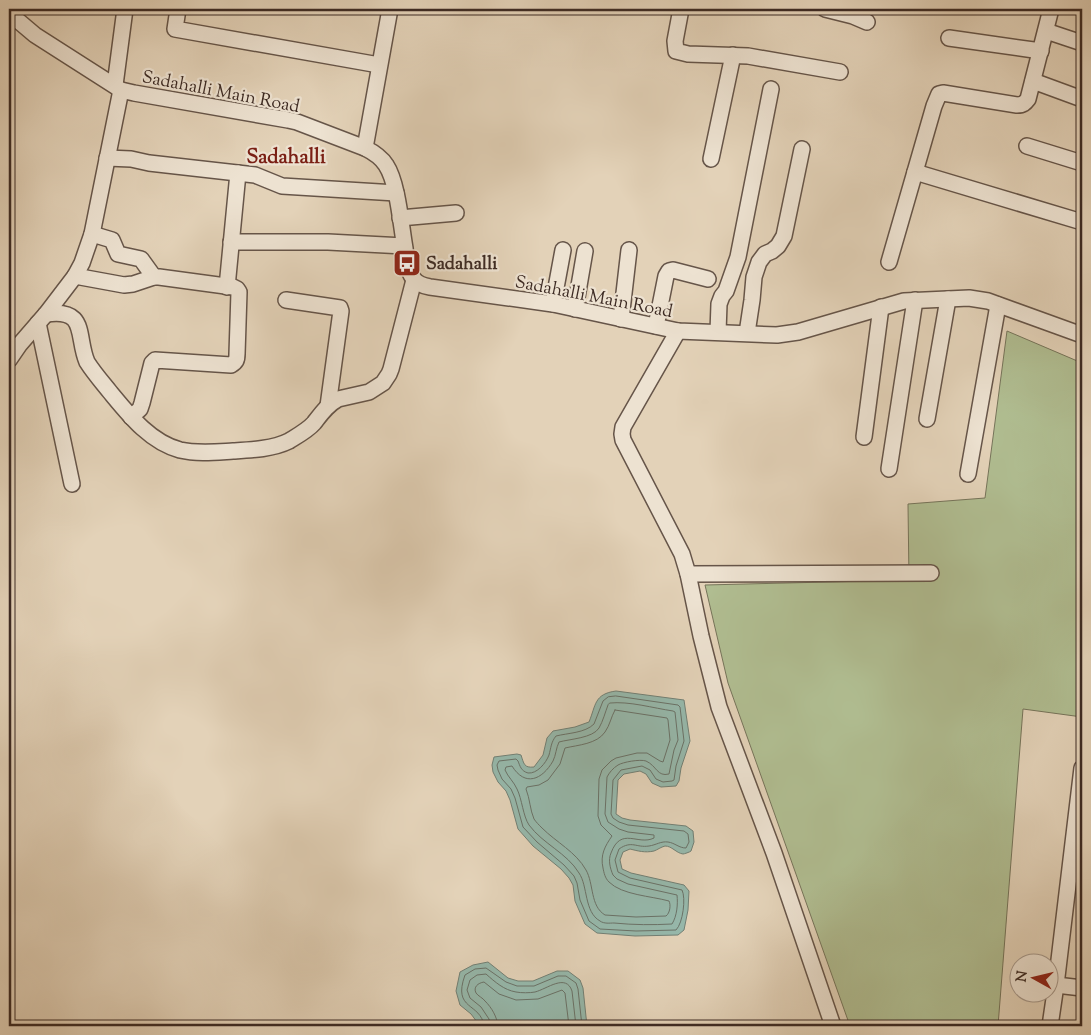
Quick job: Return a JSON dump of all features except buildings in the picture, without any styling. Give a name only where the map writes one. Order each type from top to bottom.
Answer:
[{"type":"street","points":[[9,360],[82,264],[92,234],[100,200],[118,88],[125,9]]},
{"type":"street","points":[[178,9],[174,29],[379,64]]},
{"type":"street","points":[[365,148],[390,9]]},
{"type":"street","points":[[680,9],[675,41],[676,51],[688,54],[748,56],[840,72]]},
{"type":"street","points":[[825,9],[853,16],[867,22]]},
{"type":"street","points":[[890,262],[939,94],[943,93],[1022,105],[1026,103],[1052,9]]},
{"type":"street","name":"Sadahalli Main Road","points":[[9,13],[35,35],[118,88],[134,93],[297,122],[365,148],[378,156],[387,166],[396,193],[407,263],[414,280],[421,285],[553,304],[678,331],[788,334],[904,301],[969,298],[998,305],[1082,335]]},
{"type":"street","points":[[1046,31],[1082,43]]},
{"type":"street","points":[[949,38],[1041,51]]},
{"type":"street","points":[[711,159],[734,55]]},
{"type":"street","points":[[1033,81],[1082,100]]},
{"type":"street","points":[[718,332],[719,304],[726,291],[738,257],[771,89]]},
{"type":"street","points":[[1027,146],[1082,163]]},
{"type":"street","points":[[747,333],[754,277],[759,262],[765,254],[778,246],[784,236],[802,148]]},
{"type":"street","points":[[107,158],[131,159],[149,163],[255,175],[282,186],[396,193]]},
{"type":"street","points":[[915,172],[1082,222]]},
{"type":"street","points":[[227,286],[238,174]]},
{"type":"street","points":[[400,218],[456,213]]},
{"type":"street","points":[[92,234],[110,239],[118,254],[141,259],[154,277]]},
{"type":"street","points":[[231,242],[328,242],[404,246]]},
{"type":"street","points":[[553,304],[563,250]]},
{"type":"street","points":[[621,319],[629,250]]},
{"type":"street","points":[[575,309],[585,251]]},
{"type":"street","points":[[656,326],[666,276],[669,271],[673,270],[708,278]]},
{"type":"street","points":[[74,276],[124,285],[159,277],[227,286],[235,288],[239,292],[237,359],[234,363],[155,360],[152,363],[140,408],[131,417]]},
{"type":"street","points":[[42,318],[57,312],[75,319],[87,362],[131,417],[146,431],[169,446],[182,450],[213,452],[254,450],[292,440],[312,425],[328,406],[338,399],[369,392],[383,383],[391,369],[414,280]]},
{"type":"street","points":[[927,419],[948,299]]},
{"type":"street","points":[[286,300],[340,308],[328,406]]},
{"type":"street","points":[[889,469],[915,300]]},
{"type":"street","points":[[968,474],[998,305]]},
{"type":"street","points":[[864,437],[881,307]]},
{"type":"street","points":[[42,318],[72,484]]},
{"type":"street","points":[[678,331],[623,427],[623,440],[682,554],[719,707],[774,853],[833,1026]]},
{"type":"street","points":[[688,574],[931,573]]},
{"type":"street","points":[[1058,974],[1076,874],[1082,768]]},
{"type":"street","points":[[1058,985],[1082,988]]},
{"type":"street","points":[[1050,1026],[1054,1002]]},
{"type":"green space","points":[[1007,331],[1082,363],[1082,717],[1023,709],[998,1026],[850,1026],[728,683],[705,585],[909,580],[908,504],[985,498]]},
{"type":"water","points":[[616,691],[684,700],[690,741],[681,768],[679,781],[676,786],[661,787],[652,783],[646,774],[640,771],[624,774],[618,780],[616,814],[630,820],[686,826],[693,831],[694,842],[691,851],[683,854],[665,846],[651,852],[630,849],[623,852],[620,860],[622,869],[631,873],[684,885],[689,891],[684,930],[678,935],[635,936],[597,933],[585,924],[575,901],[573,885],[569,878],[533,846],[518,829],[510,800],[493,772],[494,757],[517,754],[521,755],[526,766],[534,767],[543,755],[547,738],[553,731],[589,722],[597,701],[603,695]]},
{"type":"water","points":[[488,962],[508,978],[518,981],[533,981],[557,971],[568,971],[580,980],[583,988],[587,1026],[480,1026],[471,1014],[460,1005],[456,991],[460,972],[473,965]]},
{"type":"place","name":"Sadahalli","points":[[407,263]]},
{"type":"district","name":"Sadahalli","points":[[286,156]]}]
